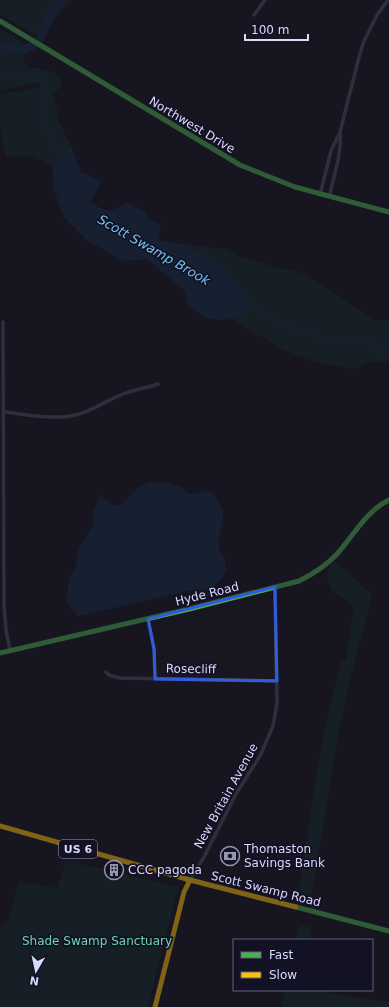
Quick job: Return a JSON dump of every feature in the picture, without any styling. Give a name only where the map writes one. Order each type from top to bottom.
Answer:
[{"type":"main road","name":"Northwest Drive","points":[[0,21],[240,165],[271,179],[320,195],[389,212]]},
{"type":"main road","name":"Hyde Road","points":[[0,653],[148,619],[299,581],[320,569],[339,551],[376,508],[389,500]]},
{"type":"main road","name":"Scott Swamp Road","points":[[0,826],[190,880],[389,931]]},
{"type":"main road","name":"New Britain Avenue","points":[[155,1007],[184,892],[190,880]]},
{"type":"street","points":[[254,15],[265,0]]},
{"type":"street","points":[[320,195],[331,151],[340,132],[364,41],[377,15],[388,0]]},
{"type":"street","points":[[329,197],[339,156],[341,141],[340,132]]},
{"type":"street","points":[[3,322],[4,606],[10,651]]},
{"type":"street","points":[[4,412],[50,417],[76,415],[125,393],[145,389],[158,384]]},
{"type":"street","name":"New Britain Avenue","points":[[190,880],[236,794],[262,752],[273,726],[276,714],[277,680],[275,587]]},
{"type":"street","points":[[148,619],[154,649],[155,679]]},
{"type":"street","name":"Rosecliff","points":[[106,672],[119,678],[277,680]]},
{"type":"highlighted area","points":[[275,587],[277,681],[155,679],[154,649],[148,619]]},
{"type":"green space","points":[[0,0],[71,0],[37,36],[0,14]]},
{"type":"green space","points":[[0,29],[34,50],[23,57],[28,68],[40,68],[55,73],[63,85],[53,94],[58,112],[58,120],[71,146],[52,165],[33,156],[6,156],[0,129],[0,94],[40,88],[39,82],[0,91]]},
{"type":"green space","points":[[183,244],[226,249],[241,257],[302,273],[376,320],[389,321],[389,362],[373,361],[354,369],[319,363],[283,350],[231,318],[240,316]]},
{"type":"green space","points":[[335,561],[372,595],[350,680],[337,740],[312,896],[299,892],[318,765],[341,661],[346,660],[354,609],[345,599],[331,590],[327,570]]},
{"type":"green space","name":"Shade Swamp Sanctuary","points":[[67,861],[179,887],[148,1007],[0,1007],[0,927],[7,923],[19,882],[57,888]]},
{"type":"green space","points":[[299,925],[312,928],[310,939],[297,939]]},
{"type":"green space","points":[[284,991],[326,991],[329,993],[378,1001],[389,1001],[389,1007],[282,1007]]},
{"type":"water","points":[[71,146],[81,172],[102,181],[90,202],[105,210],[113,210],[128,203],[145,212],[149,220],[161,224],[159,240],[183,244],[220,266],[249,300],[246,314],[221,320],[205,318],[187,304],[185,291],[147,259],[124,261],[88,241],[64,217],[54,190],[52,165]]},
{"type":"water","points":[[149,482],[170,483],[191,494],[203,491],[211,492],[215,495],[223,511],[223,522],[218,540],[220,551],[225,560],[226,570],[222,578],[210,589],[192,590],[78,616],[66,602],[69,578],[75,570],[79,548],[92,527],[94,520],[93,512],[100,495],[113,505],[119,506],[139,487]]},
{"type":"waterway","points":[[0,46],[24,48],[38,42],[60,0]]},
{"type":"waterway","name":"Scott Swamp Brook","points":[[0,76],[30,74],[40,76],[43,79],[46,86],[43,114],[49,134],[60,160]]},
{"type":"waterway","name":"Scott Swamp Brook","points":[[246,305],[282,324],[324,339],[363,339],[372,344],[376,352],[380,353],[389,349]]},
{"type":"traffic: fast","points":[[0,21],[240,165],[295,187],[389,212]]},
{"type":"traffic: fast","points":[[0,653],[189,609],[299,581],[314,573],[337,554],[367,517],[374,510],[389,500]]},
{"type":"traffic: fast","points":[[296,907],[389,931]]},
{"type":"traffic: slow","points":[[0,826],[190,880],[296,907]]},
{"type":"traffic: slow","points":[[155,1007],[184,892],[190,880]]},
{"type":"place","name":"Thomaston Savings Bank","points":[[230,856]]},
{"type":"place","name":"CCC pagoda","points":[[114,870]]}]
